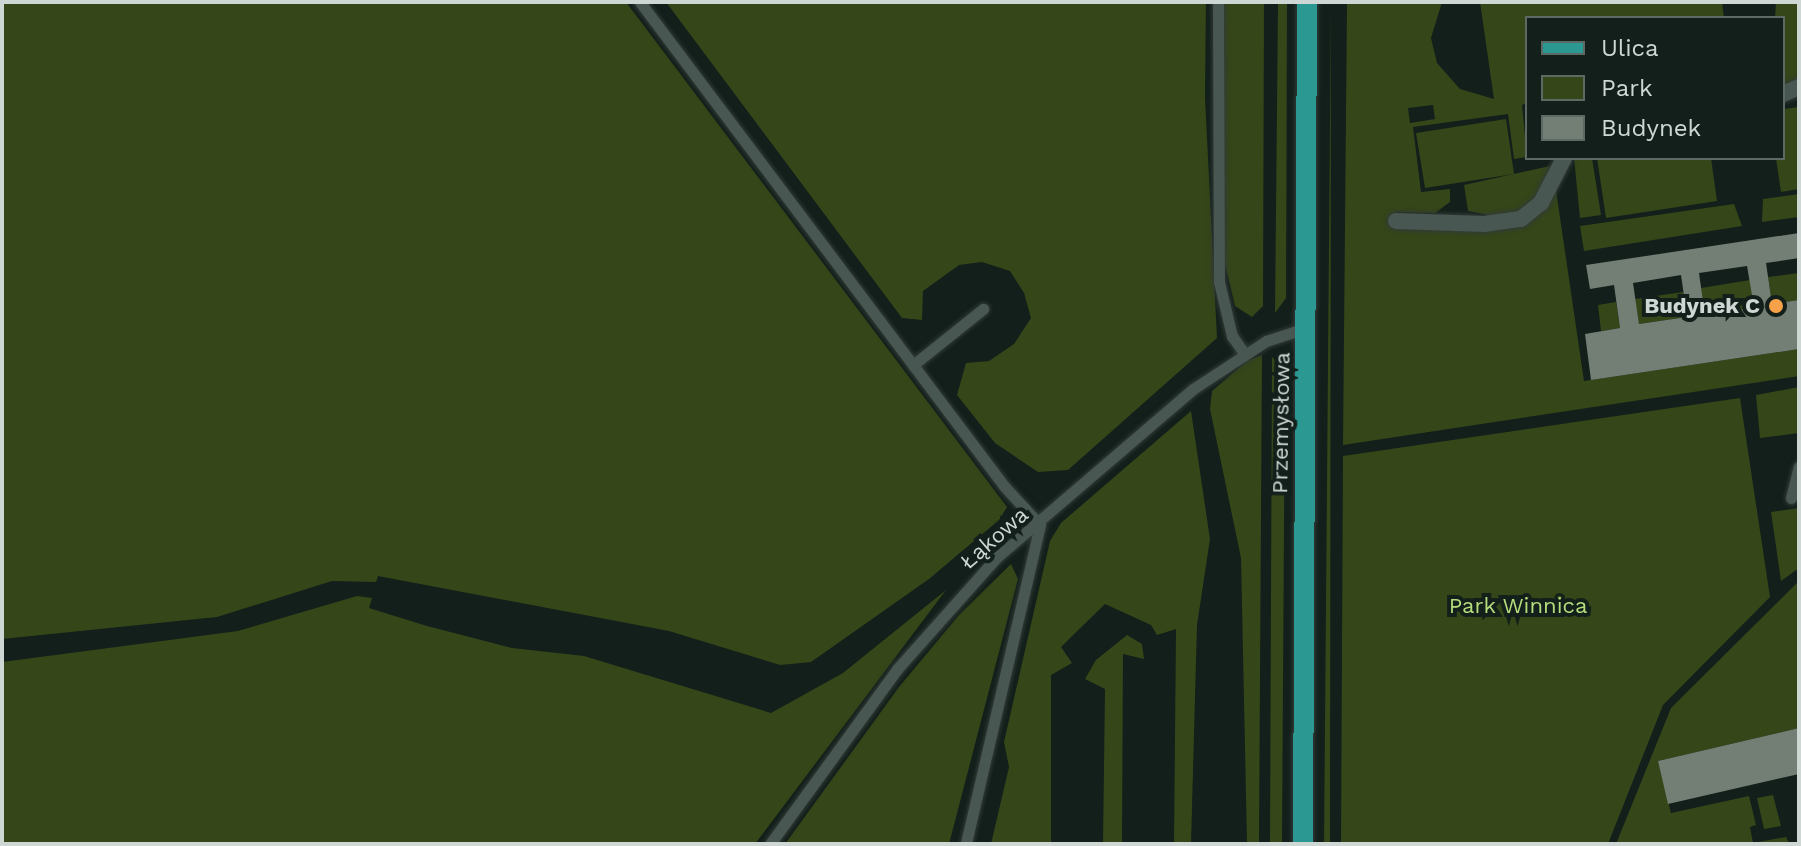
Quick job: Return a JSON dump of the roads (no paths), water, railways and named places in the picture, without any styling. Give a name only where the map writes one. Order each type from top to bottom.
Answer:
[{"type":"main road","name":"Przemysłowa","points":[[1303,844],[1307,2]]},
{"type":"street","points":[[1396,221],[1484,224],[1521,219],[1541,203],[1563,160]]},
{"type":"lane","points":[[640,2],[913,365],[1040,525],[966,844]]},
{"type":"lane","points":[[1218,2],[1219,282],[1232,336],[1244,353]]},
{"type":"lane","points":[[913,365],[983,309]]},
{"type":"lane","name":"Łąkowa","points":[[770,844],[946,609],[997,557],[1040,525],[1193,389],[1244,353],[1306,328]]},
{"type":"lane","points":[[1791,498],[1799,467]]},
{"type":"place","name":"Budynek C","points":[[1776,306]]},
{"type":"park label","name":"Park Winnica","points":[[1518,606]]}]
